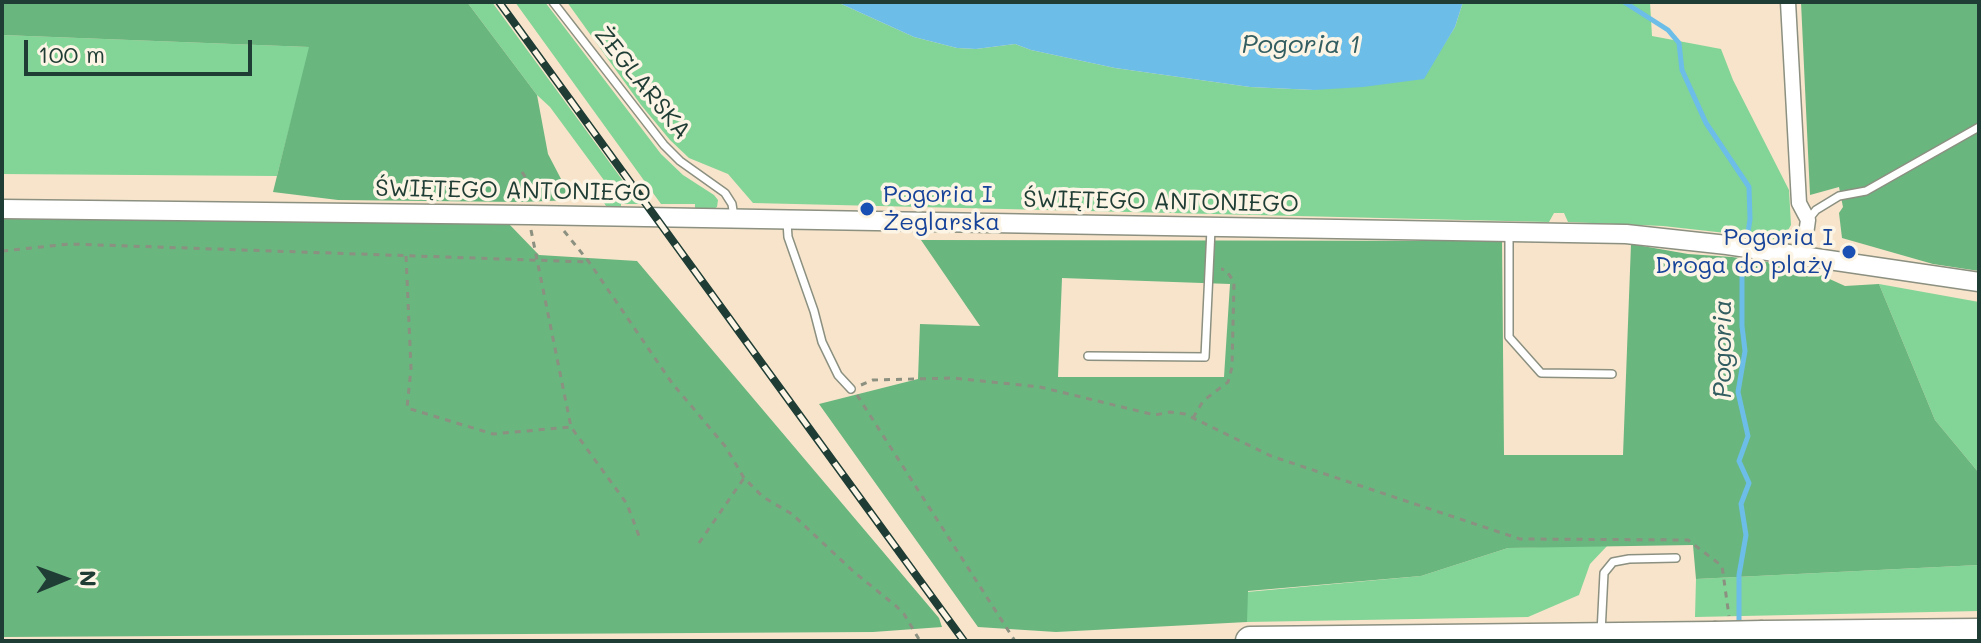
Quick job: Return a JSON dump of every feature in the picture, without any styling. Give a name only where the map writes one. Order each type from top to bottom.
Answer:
[{"type":"highway","points":[[1250,641],[1601,637],[1722,627],[1763,635],[1979,633]]},
{"type":"street","points":[[1788,2],[1799,203],[1808,220],[1803,256]]},
{"type":"street","name":"ŚWIĘTEGO ANTONIEGO","points":[[2,209],[549,215],[1648,235],[1979,282]]},
{"type":"lane","name":"ŻEGLARSKA","points":[[553,2],[664,145],[680,161],[725,193],[732,204],[734,218]]},
{"type":"lane","points":[[1808,220],[1816,210],[1839,196],[1866,191],[1979,127]]},
{"type":"lane","points":[[788,219],[788,237],[822,342],[838,375],[851,389]]},
{"type":"lane","points":[[1088,356],[1205,357],[1211,226]]},
{"type":"lane","points":[[1509,231],[1509,337],[1541,373],[1612,374]]},
{"type":"lane","points":[[1601,637],[1604,573],[1613,562],[1676,558]]},
{"type":"path","points":[[522,172],[549,215],[589,262],[672,383],[725,446],[744,478],[763,497],[792,514],[896,606],[920,641]]},
{"type":"path","points":[[529,215],[571,427],[627,504],[639,536]]},
{"type":"path","points":[[2,251],[70,244],[589,262]]},
{"type":"path","points":[[406,256],[411,368],[407,408],[493,434],[571,427]]},
{"type":"path","points":[[1193,418],[1203,401],[1228,382],[1232,367],[1234,282],[1226,270],[1209,266]]},
{"type":"path","points":[[1015,641],[851,389],[873,380],[953,378],[1040,387],[1155,415],[1170,412],[1185,414],[1271,456],[1520,539],[1688,540],[1722,566],[1722,627]]},
{"type":"path","points":[[699,543],[744,478]]},
{"type":"green space","points":[[2,2],[467,2],[537,95],[548,154],[572,200],[338,200],[273,192],[309,47],[2,35]]},
{"type":"green space","points":[[467,2],[492,2],[640,204],[621,204],[621,210],[606,206],[597,191],[606,183]]},
{"type":"green space","points":[[515,2],[545,2],[661,154],[683,175],[714,195],[718,200],[717,207],[695,210],[695,204],[661,204]]},
{"type":"green space","points":[[567,2],[837,2],[914,37],[957,48],[1015,44],[1115,68],[1250,87],[1314,90],[1440,51],[1455,27],[1463,2],[1650,2],[1652,36],[1721,49],[1733,80],[1789,190],[1791,225],[1784,237],[1764,241],[1663,226],[1568,222],[1564,213],[1554,213],[1549,222],[753,203],[728,174],[689,158],[670,140]]},
{"type":"green space","points":[[1801,2],[1979,2],[1979,271],[1933,264],[1842,238],[1839,213],[1843,207],[1839,187],[1810,195]]},
{"type":"green space","points":[[2,35],[310,47],[277,176],[2,174]]},
{"type":"green space","points":[[2,219],[508,223],[539,255],[637,261],[939,618],[942,627],[873,632],[2,637]]},
{"type":"green space","points":[[921,240],[1502,241],[1504,455],[1623,455],[1631,244],[1803,267],[1845,286],[1879,284],[1935,420],[1979,473],[1979,565],[1696,579],[1693,545],[1508,548],[1421,576],[1248,591],[1247,622],[1056,632],[978,627],[819,404],[918,379],[920,324],[980,326]],"holes":[[[1062,278],[1230,284],[1224,377],[1058,377]]]},
{"type":"green space","points":[[1879,284],[1979,302],[1979,473],[1935,420]]},
{"type":"green space","points":[[1608,545],[1590,564],[1579,595],[1528,617],[1247,622],[1247,592],[1421,576],[1508,548]]},
{"type":"green space","points":[[1979,565],[1979,611],[1695,617],[1696,579]]},
{"type":"water","name":"Pogoria 1","points":[[837,2],[1463,2],[1455,27],[1424,79],[1314,90],[1250,87],[1115,68],[1015,44],[957,48],[914,37]]},
{"type":"waterway","name":"Pogoria","points":[[1624,2],[1668,30],[1679,43],[1682,70],[1706,123],[1749,187],[1750,219],[1742,275],[1745,351],[1738,392],[1748,436],[1739,461],[1749,483],[1741,504],[1746,535],[1739,575],[1739,628]]},
{"type":"railway","points":[[499,2],[964,641]]},
{"type":"place","name":"Pogoria I Żeglarska","points":[[867,209]]},
{"type":"place","name":"Pogoria I Droga do plaży","points":[[1849,252]]}]
